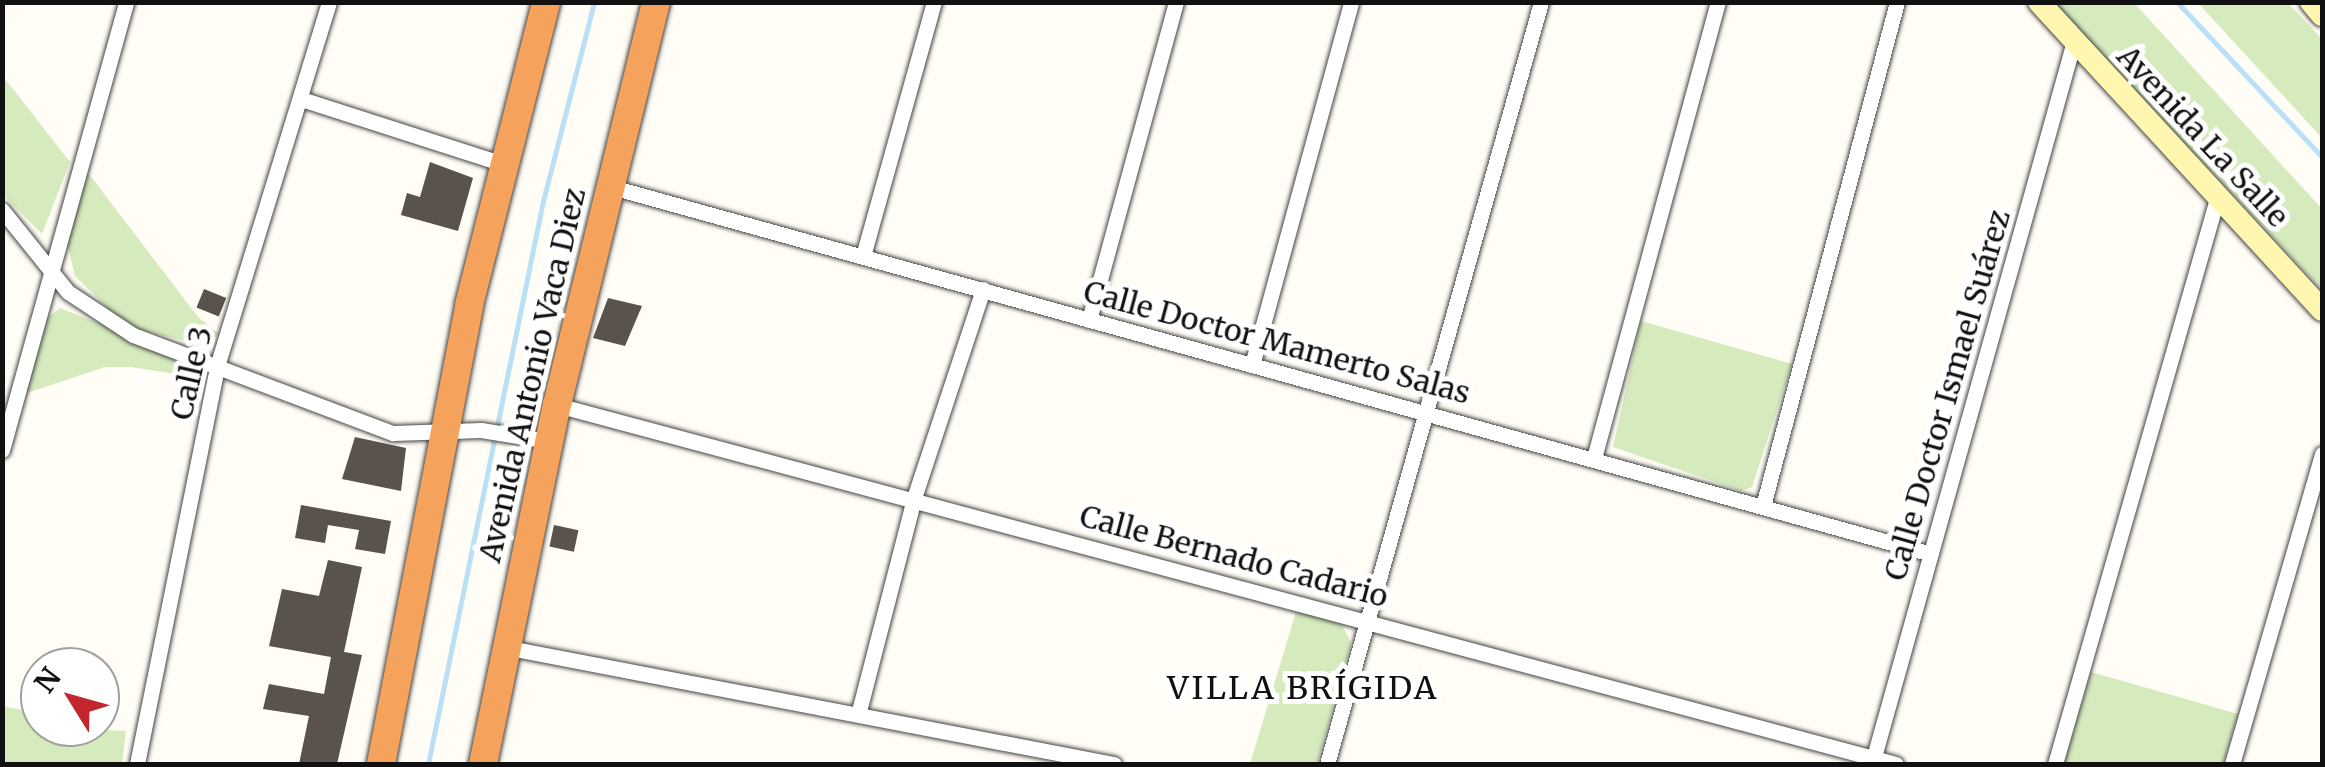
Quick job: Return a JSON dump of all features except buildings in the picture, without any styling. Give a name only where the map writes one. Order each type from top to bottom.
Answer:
[{"type":"highway","points":[[381,764],[444,429],[502,164],[546,2]]},
{"type":"highway","name":"Avenida Antonio Vaca Diez","points":[[484,764],[504,646],[557,405],[656,2]]},
{"type":"main road","name":"Avenida La Salle","points":[[2039,2],[2322,310]]},
{"type":"main road","points":[[2312,2],[2322,14]]},
{"type":"street","points":[[2,450],[126,2]]},
{"type":"street","name":"Calle 3","points":[[137,764],[218,362],[329,2]]},
{"type":"street","points":[[863,256],[934,2]]},
{"type":"street","points":[[1089,320],[1176,2]]},
{"type":"street","points":[[1252,365],[1351,2]]},
{"type":"street","points":[[1327,764],[1429,412],[1541,2]]},
{"type":"street","points":[[1594,458],[1718,2]]},
{"type":"street","points":[[1763,506],[1897,2]]},
{"type":"street","name":"Calle Doctor Ismael Suárez","points":[[1873,761],[2074,41]]},
{"type":"street","points":[[301,99],[502,164]]},
{"type":"street","name":"Calle Doctor Mamerto Salas","points":[[608,186],[1931,554]]},
{"type":"street","points":[[2055,764],[2218,195]]},
{"type":"street","points":[[2,210],[52,266],[68,292],[114,325],[218,362],[392,433],[482,430],[549,441]]},
{"type":"street","points":[[859,711],[914,498],[983,289]]},
{"type":"street","name":"Calle Bernado Cadario","points":[[557,405],[914,498],[1873,761],[1896,764]]},
{"type":"street","points":[[2232,764],[2322,454]]},
{"type":"street","points":[[504,646],[859,711],[1054,758],[1114,764]]},
{"type":"green space","points":[[2054,3],[2134,3],[2322,209],[2322,290]]},
{"type":"green space","points":[[2198,3],[2288,3],[2322,39],[2322,138]]},
{"type":"green space","points":[[2,75],[70,162],[42,234],[3,195]]},
{"type":"green space","points":[[86,170],[198,317],[218,333],[209,347],[126,326],[75,276],[66,239]]},
{"type":"green space","points":[[60,308],[197,363],[204,374],[198,410],[190,408],[195,386],[188,376],[131,367],[105,367],[24,394],[45,320]]},
{"type":"green space","points":[[1641,321],[1792,364],[1752,487],[1741,491],[1613,447]]},
{"type":"green space","points":[[1296,612],[1341,623],[1351,643],[1317,764],[1250,764]]},
{"type":"green space","points":[[2091,672],[2238,714],[2223,764],[2064,764]]},
{"type":"green space","points":[[2,706],[20,709],[20,747],[120,747],[120,731],[126,731],[122,764],[3,764]]},
{"type":"waterway","points":[[428,764],[543,201],[594,2]]},
{"type":"waterway","points":[[2177,2],[2322,157]]},
{"type":"district","name":"VILLA BRÍGIDA","points":[[1303,688]]}]
